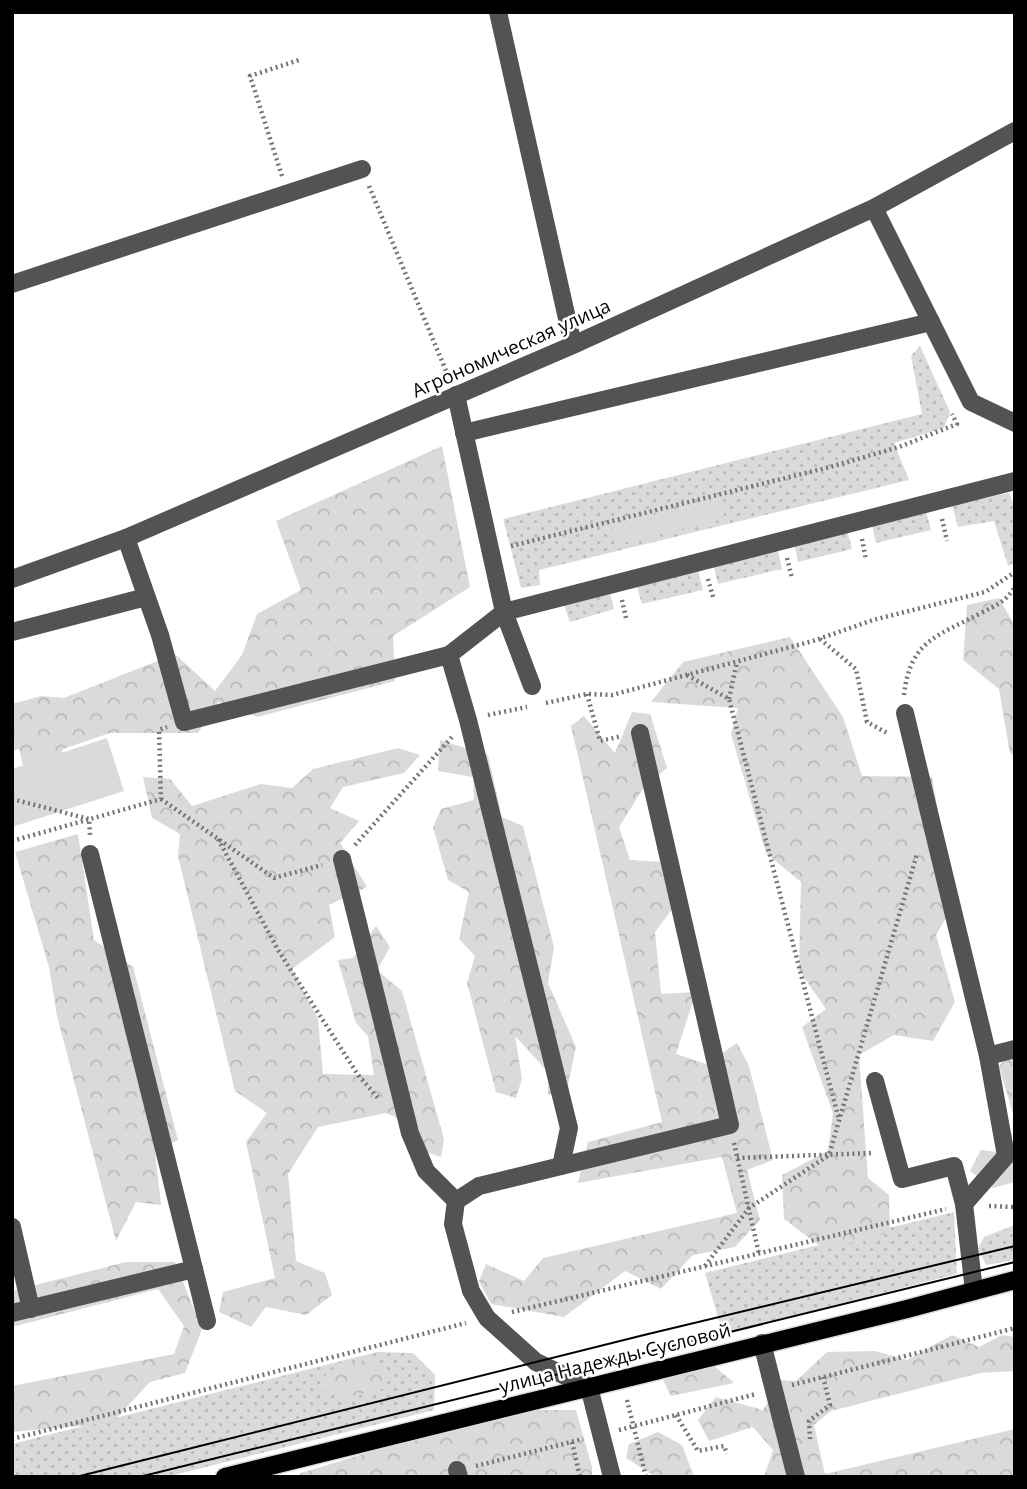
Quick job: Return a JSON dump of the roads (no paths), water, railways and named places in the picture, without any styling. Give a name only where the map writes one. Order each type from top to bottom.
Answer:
[{"type":"main road","name":"улица Надежды Сусловой","points":[[225,1477],[1015,1280]]},
{"type":"street","points":[[498,12],[573,345]]},
{"type":"street","name":"Агрономическая улица","points":[[12,579],[126,538],[573,345],[874,208],[1015,131]]},
{"type":"street","points":[[12,284],[362,169]]},
{"type":"street","points":[[874,208],[971,402],[1014,424]]},
{"type":"street","points":[[464,433],[931,322]]},
{"type":"street","points":[[456,395],[504,612],[538,688]]},
{"type":"street","points":[[126,538],[160,635],[184,722],[449,655],[504,612],[1015,481]]},
{"type":"street","points":[[12,632],[146,597]]},
{"type":"street","points":[[449,655],[468,720],[569,1128],[561,1166]]},
{"type":"street","points":[[905,713],[988,1056],[1006,1156],[964,1205]]},
{"type":"street","points":[[612,1477],[589,1387],[536,1362],[488,1318],[471,1291],[453,1224],[456,1201],[479,1186],[730,1125],[640,733]]},
{"type":"street","points":[[90,854],[207,1321]]},
{"type":"street","points":[[342,859],[410,1133],[426,1171],[456,1201]]},
{"type":"street","points":[[988,1056],[1015,1049]]},
{"type":"street","points":[[875,1081],[902,1179],[954,1166],[964,1205],[974,1291]]},
{"type":"street","points":[[12,1227],[31,1309]]},
{"type":"street","points":[[12,1313],[194,1269]]},
{"type":"street","points":[[762,1343],[796,1477]]},
{"type":"tram line","points":[[76,1477],[644,1335],[1015,1246]]},
{"type":"tram line","points":[[139,1477],[1015,1262]]}]
